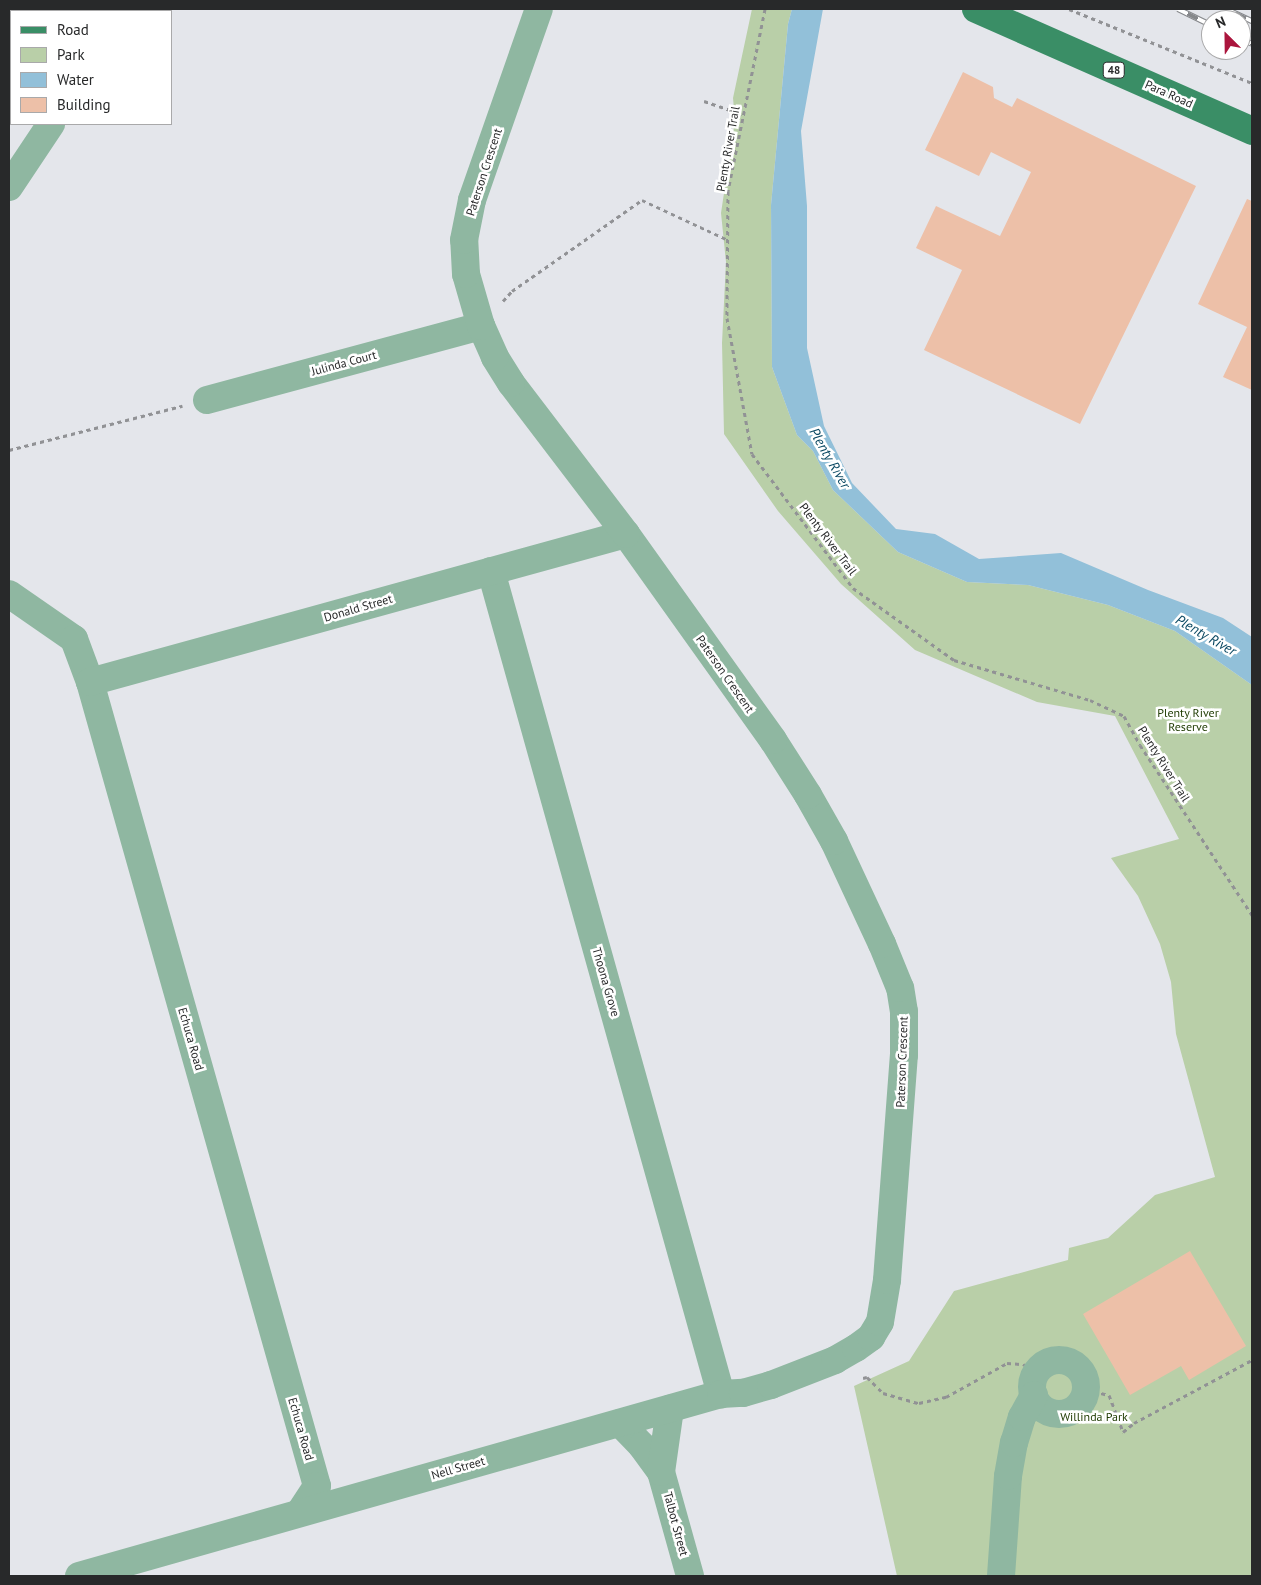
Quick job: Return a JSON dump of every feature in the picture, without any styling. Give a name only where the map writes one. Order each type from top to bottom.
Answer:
[{"type":"main road","name":"Para Road","points":[[976,9],[1015,17],[1252,130]]},
{"type":"street","name":"Paterson Crescent","points":[[531,12],[472,200],[464,240],[466,274],[481,326],[495,357],[511,383],[626,534],[773,740],[808,795],[838,850],[882,944],[900,988],[904,1012],[904,1055],[884,1305],[880,1322],[871,1337],[835,1360]]},
{"type":"street","points":[[9,187],[50,125]]},
{"type":"street","name":"Julinda Court","points":[[207,400],[481,326]]},
{"type":"street","name":"Donald Street","points":[[90,682],[626,534]]},
{"type":"street","name":"Thoona Grove","points":[[491,571],[721,1394]]},
{"type":"street","name":"Echuca Road","points":[[9,594],[74,640],[90,682],[317,1486],[300,1512]]},
{"type":"street","name":"Nell Street","points":[[80,1576],[141,1568],[300,1512],[721,1394],[743,1393],[835,1360]]},
{"type":"street","points":[[1001,1576],[1008,1476],[1014,1443],[1035,1383],[1050,1362],[1067,1361],[1081,1372],[1086,1389],[1078,1406],[1062,1413],[1044,1409],[1035,1383]]},
{"type":"street","name":"Talbot Street","points":[[661,1472],[670,1409]]},
{"type":"street","name":"Talbot Street","points":[[620,1423],[642,1446],[661,1472],[690,1576]]},
{"type":"path","name":"Plenty River Trail","points":[[765,9],[742,114],[728,191],[727,318],[752,454],[853,588],[954,660],[1090,700],[1124,716],[1140,745],[1252,915]]},
{"type":"path","points":[[1070,9],[1252,83]]},
{"type":"path","points":[[704,101],[742,114]]},
{"type":"path","points":[[481,326],[512,291],[642,200],[728,240]]},
{"type":"path","points":[[9,450],[207,400]]},
{"type":"path","points":[[1086,1389],[1109,1395],[1123,1432],[1134,1424],[1252,1360]]},
{"type":"path","points":[[867,1377],[883,1394],[919,1403],[946,1398],[1007,1363],[1023,1364],[1035,1383]]},
{"type":"green space","name":"Willinda Park","points":[[752,9],[792,9],[788,24],[771,205],[772,367],[797,435],[813,451],[833,490],[898,552],[967,582],[1028,585],[1108,605],[1175,631],[1252,685],[1252,1576],[897,1576],[854,1386],[909,1361],[954,1291],[1068,1260],[1069,1248],[1108,1238],[1155,1195],[1215,1177],[1176,1034],[1171,982],[1160,944],[1138,896],[1111,858],[1179,839],[1115,716],[1037,702],[915,650],[841,584],[778,511],[724,434],[722,343],[726,262],[721,213],[735,120],[733,98]]},
{"type":"water","name":"Plenty River","points":[[792,9],[823,9],[801,131],[807,206],[807,348],[824,426],[852,483],[896,529],[935,534],[979,559],[1061,553],[1148,590],[1223,618],[1252,637],[1252,685],[1175,631],[1108,605],[1028,585],[967,582],[898,552],[833,490],[813,451],[797,435],[772,367],[771,205],[788,24]]},
{"type":"building","points":[[963,72],[993,87],[994,98],[1012,107],[1017,98],[1196,186],[1080,424],[924,350],[962,270],[916,248],[936,206],[1000,236],[1031,172],[991,152],[979,176],[925,150]]},
{"type":"building","points":[[1247,199],[1252,201],[1252,390],[1223,377],[1247,327],[1198,304]]},
{"type":"building","points":[[1190,1251],[1246,1346],[1189,1380],[1181,1366],[1130,1395],[1083,1314]]},
{"type":"railway","points":[[1178,9],[1201,20]]},
{"type":"railway","points":[[1226,9],[1252,21]]},
{"type":"park label","name":"Plenty River Reserve","points":[[1188,720]]}]
